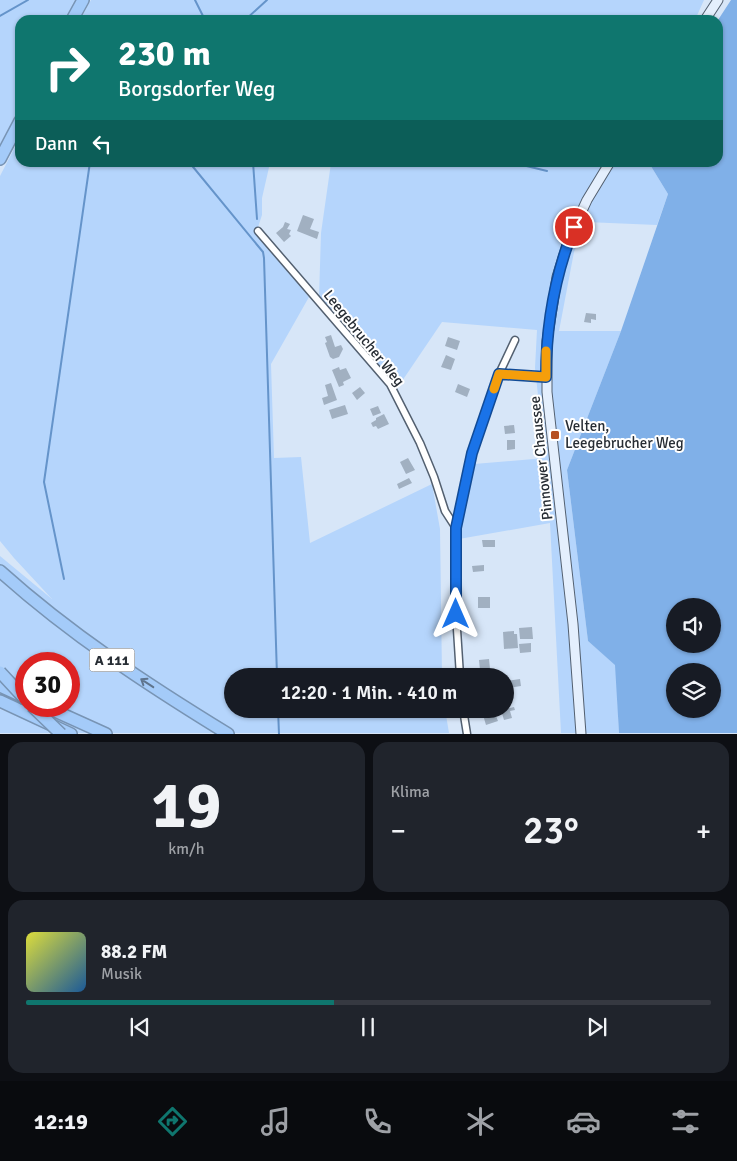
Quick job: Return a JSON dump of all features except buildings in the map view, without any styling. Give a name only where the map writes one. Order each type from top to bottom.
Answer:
[{"type":"highway","points":[[75,15],[83,0]]},
{"type":"highway","points":[[0,159],[15,130]]},
{"type":"highway","points":[[0,561],[40,606]]},
{"type":"highway","name":"A 111","points":[[0,571],[40,606],[120,665],[228,734]]},
{"type":"highway","points":[[0,672],[15,688]]},
{"type":"highway","points":[[0,686],[15,694]]},
{"type":"highway","points":[[0,701],[71,734]]},
{"type":"highway","points":[[43,717],[61,734]]},
{"type":"highway","points":[[68,717],[106,734]]},
{"type":"main road","points":[[708,15],[718,0]]},
{"type":"main road","name":"Pinnower Chaussee","points":[[581,734],[573,624],[546,377],[546,341],[561,263],[581,212],[607,167]]},
{"type":"street","name":"Leegebrucher Weg","points":[[258,231],[390,384],[420,443],[434,476],[444,511],[456,528]]},
{"type":"street","points":[[459,668],[456,614],[456,528],[472,453],[499,374],[515,340]]},
{"type":"street","points":[[499,374],[546,377]]},
{"type":"street","points":[[464,718],[467,734]]},
{"type":"shaded area","points":[[0,0],[77,0],[69,15],[15,15],[15,116],[0,145]]},
{"type":"shaded area","points":[[91,0],[704,0],[697,15],[83,15]]},
{"type":"shaded area","points":[[731,0],[737,0],[737,733],[619,733],[615,665],[588,641],[567,470],[621,331],[668,194],[651,167],[723,167],[723,15],[721,15]]},
{"type":"shaded area","points":[[15,147],[15,167],[269,167],[262,198],[262,215],[258,234],[309,297],[271,364],[274,458],[301,457],[310,543],[432,484],[440,529],[442,668],[224,668],[224,718],[446,718],[449,733],[0,733],[0,709],[15,715],[15,717],[34,723],[28,717],[80,717],[80,652],[15,652],[15,703],[0,687],[0,556],[52,599],[0,541],[0,176]]},
{"type":"shaded area","points":[[330,167],[651,167],[668,194],[657,225],[586,222],[574,252],[559,331],[621,331],[567,470],[588,641],[616,665],[619,733],[561,733],[550,523],[459,539],[474,464],[545,458],[535,368],[537,330],[442,322],[398,387],[319,298],[321,233]]},
{"type":"waterway","points":[[0,16],[28,0]]},
{"type":"waterway","points":[[195,0],[202,15]]},
{"type":"waterway","points":[[250,15],[267,0]]},
{"type":"waterway","points":[[64,579],[44,482],[89,167]]},
{"type":"waterway","points":[[193,167],[263,252],[277,668]]},
{"type":"waterway","points":[[253,167],[257,219]]},
{"type":"waterway","points":[[531,167],[547,171]]},
{"type":"waterway","points":[[278,718],[279,734]]},
{"type":"slow traffic","points":[[494,389],[499,374],[546,377],[546,351]]},
{"type":"place","name":"Velten, Leegebrucher Weg","points":[[555,435]]},
{"type":"route","points":[[456,614],[456,528],[472,453],[499,374],[546,377],[546,341],[553,295],[561,263],[574,227]]}]
